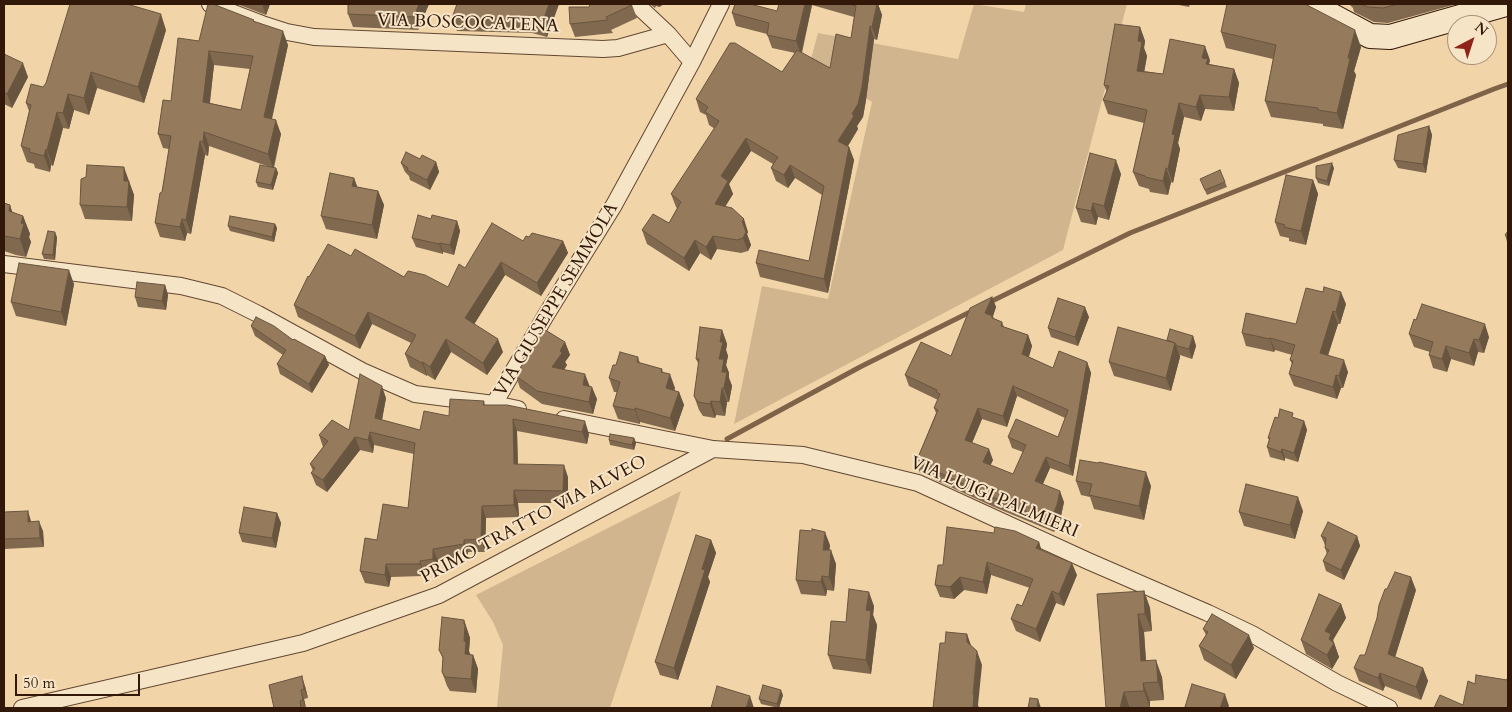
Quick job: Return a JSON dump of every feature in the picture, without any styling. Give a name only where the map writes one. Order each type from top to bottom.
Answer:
[{"type":"street","name":"VIA BOSCOCATENA","points":[[210,4],[287,32],[314,37],[602,50],[618,48],[668,34]]},
{"type":"street","points":[[636,4],[668,34],[692,62]]},
{"type":"street","name":"VIA GIUSEPPE SEMMOLA","points":[[4,264],[181,286],[222,296],[362,371],[415,394],[494,404],[614,205],[692,62],[721,4]]},
{"type":"street","points":[[1310,4],[1370,36],[1390,37],[1506,4]]},
{"type":"street","points":[[494,404],[532,412]]},
{"type":"street","name":"VIA LUIGI PALMIERI","points":[[551,416],[713,449],[803,455],[918,483],[1252,634],[1338,683],[1389,708]]},
{"type":"street","name":"PRIMO TRATTO VIA ALVEO","points":[[22,708],[303,643],[439,595],[713,449]]},
{"type":"shaded area","points":[[974,4],[1024,12],[1026,4],[1127,4],[1063,250],[734,424],[762,286],[828,299],[872,102],[810,63],[818,33],[958,59]]},
{"type":"shaded area","points":[[681,491],[610,708],[497,708],[503,645],[493,622],[476,595]]},
{"type":"building","points":[[70,4],[127,4],[161,14],[138,87],[91,72],[84,98],[68,94],[63,113],[57,112],[44,156],[29,152],[30,149],[21,146],[31,105],[26,103],[31,84],[43,87],[46,83]]},
{"type":"building","points":[[208,4],[213,4],[283,31],[264,117],[276,120],[268,154],[204,132],[203,142],[200,141],[186,220],[182,219],[180,227],[155,223],[171,136],[158,134],[163,100],[171,101],[178,38],[199,41]],"holes":[[[209,51],[253,56],[241,110],[203,102]]]},
{"type":"building","points":[[348,4],[419,4],[414,17],[348,14]]},
{"type":"building","points":[[457,4],[549,4],[542,24],[527,20],[452,18]]},
{"type":"building","points":[[590,4],[632,5],[606,17],[608,20],[570,24],[569,7],[589,7]]},
{"type":"building","points":[[735,4],[750,4],[777,11],[779,4],[805,4],[796,41],[767,35],[769,23],[732,13]]},
{"type":"building","points":[[849,4],[877,4],[872,27],[870,26],[858,104],[852,114],[854,116],[838,141],[849,147],[824,279],[756,263],[759,250],[809,261],[824,186],[790,165],[784,175],[771,168],[778,157],[746,138],[721,176],[728,181],[715,204],[732,208],[744,219],[742,221],[746,232],[743,238],[737,240],[713,236],[706,247],[695,240],[684,258],[642,230],[653,214],[669,223],[681,202],[671,194],[719,121],[705,112],[708,107],[696,99],[730,43],[735,43],[782,72],[797,50],[830,68],[836,34],[851,38],[856,6]]},
{"type":"building","points":[[1227,4],[1305,4],[1355,30],[1337,113],[1318,110],[1318,108],[1265,101],[1276,45],[1221,32]]},
{"type":"building","points":[[1361,4],[1398,4],[1383,8],[1368,7]]},
{"type":"building","points":[[1115,24],[1140,27],[1138,41],[1142,42],[1137,71],[1163,74],[1170,39],[1205,46],[1202,58],[1208,59],[1206,64],[1234,69],[1229,97],[1200,95],[1196,107],[1179,103],[1172,134],[1175,135],[1168,169],[1166,168],[1163,181],[1133,172],[1147,110],[1103,100],[1109,86],[1104,85]]},
{"type":"building","points":[[4,54],[23,63],[7,94],[4,92]]},
{"type":"building","points":[[1429,126],[1423,164],[1394,160],[1398,135]]},
{"type":"building","points":[[406,152],[420,159],[422,155],[436,162],[427,180],[407,170],[408,168],[401,163]]},
{"type":"building","points":[[1090,153],[1116,160],[1104,206],[1093,203],[1091,211],[1076,208]]},
{"type":"building","points":[[1332,163],[1327,181],[1316,178],[1316,166]]},
{"type":"building","points":[[87,165],[124,167],[124,181],[129,181],[127,207],[80,205],[81,179],[86,177]]},
{"type":"building","points":[[260,165],[276,168],[271,185],[256,182]]},
{"type":"building","points":[[1220,170],[1225,182],[1205,190],[1200,179]]},
{"type":"building","points":[[330,173],[354,178],[352,186],[378,191],[372,225],[321,216]]},
{"type":"building","points":[[1286,175],[1313,180],[1301,231],[1284,227],[1285,225],[1275,222]]},
{"type":"building","points":[[4,203],[10,205],[9,211],[23,216],[21,223],[24,224],[20,239],[4,236]]},
{"type":"building","points":[[418,215],[431,219],[432,215],[457,221],[450,245],[412,238]]},
{"type":"building","points":[[230,216],[275,224],[272,237],[228,226]]},
{"type":"building","points":[[492,223],[523,241],[526,236],[529,237],[532,233],[563,241],[537,283],[501,262],[465,318],[498,339],[483,363],[446,339],[430,367],[405,354],[416,335],[368,312],[355,336],[294,305],[308,276],[328,244],[351,256],[355,249],[404,277],[408,271],[425,275],[448,287],[459,264],[465,268]]},
{"type":"building","points":[[48,231],[55,232],[53,255],[42,254]]},
{"type":"building","points":[[19,263],[69,270],[61,312],[11,302]]},
{"type":"building","points":[[137,282],[165,285],[162,301],[135,297]]},
{"type":"building","points":[[1324,287],[1341,292],[1336,312],[1333,311],[1320,353],[1344,360],[1339,376],[1336,375],[1333,387],[1289,374],[1293,361],[1290,360],[1295,345],[1242,333],[1246,313],[1296,324],[1306,288],[1323,292]]},
{"type":"building","points":[[992,297],[985,313],[1002,322],[1001,326],[1028,335],[1022,354],[1053,368],[1059,351],[1087,362],[1069,466],[1046,457],[1035,481],[1060,491],[1057,505],[1050,521],[916,462],[938,410],[934,408],[940,394],[936,392],[937,390],[905,375],[921,342],[951,356],[970,308]],"holes":[[[1013,386],[1068,410],[1058,437],[1016,419],[1008,437],[1026,445],[1013,474],[983,462],[989,449],[965,440],[978,408],[1003,416]]]},
{"type":"building","points":[[1058,298],[1085,307],[1075,337],[1048,328]]},
{"type":"building","points":[[1422,304],[1485,324],[1479,340],[1474,339],[1469,353],[1446,346],[1442,359],[1429,355],[1433,342],[1409,334]]},
{"type":"building","points":[[256,317],[274,326],[293,340],[325,356],[309,384],[277,364],[286,350],[251,326]]},
{"type":"building","points":[[700,327],[722,330],[720,342],[723,342],[719,359],[724,359],[722,372],[727,372],[720,402],[711,401],[710,404],[698,402],[694,396],[699,359],[696,359]]},
{"type":"building","points":[[1118,327],[1175,343],[1166,378],[1109,362]]},
{"type":"building","points":[[542,328],[565,342],[560,351],[562,353],[552,367],[585,374],[583,385],[592,387],[589,402],[537,391],[516,376],[523,363],[521,362]]},
{"type":"building","points":[[1170,329],[1193,336],[1189,349],[1177,346],[1175,343],[1167,340]]},
{"type":"building","points":[[620,352],[638,357],[637,362],[662,369],[661,372],[670,374],[666,388],[679,392],[670,418],[635,408],[635,410],[613,406],[620,382],[609,378]]},
{"type":"building","points":[[360,374],[382,386],[375,418],[420,430],[424,411],[449,416],[450,399],[484,401],[483,405],[507,405],[585,421],[582,432],[513,419],[514,464],[564,465],[563,491],[514,490],[514,505],[482,506],[481,539],[464,540],[464,544],[433,549],[433,559],[420,561],[420,564],[386,564],[385,575],[360,571],[365,538],[377,540],[383,504],[408,508],[415,443],[370,432],[368,440],[355,437],[323,480],[311,473],[315,468],[310,464],[328,441],[319,435],[332,420],[349,430]]},
{"type":"building","points":[[1280,409],[1293,413],[1292,417],[1304,421],[1294,453],[1282,449],[1281,452],[1267,447],[1275,417],[1278,418]]},
{"type":"building","points":[[610,434],[634,438],[632,445],[609,440]]},
{"type":"building","points":[[1080,460],[1146,472],[1139,506],[1089,495],[1092,484],[1076,481]]},
{"type":"building","points":[[1246,484],[1298,497],[1290,525],[1239,512]]},
{"type":"building","points":[[244,507],[277,513],[272,538],[239,533]]},
{"type":"building","points":[[28,511],[28,522],[39,521],[40,538],[4,539],[4,512]]},
{"type":"building","points":[[1328,522],[1357,536],[1341,570],[1323,561],[1329,550],[1325,548],[1326,538],[1321,536]]},
{"type":"building","points":[[947,527],[994,533],[995,527],[1015,531],[1039,542],[1036,548],[1072,563],[1059,594],[1052,591],[1036,629],[1011,619],[1017,604],[1022,606],[1033,579],[987,562],[983,582],[960,577],[950,587],[935,585],[938,565],[943,565]]},
{"type":"building","points":[[812,529],[825,532],[823,550],[831,550],[829,577],[822,576],[821,582],[796,580],[800,530],[812,531]]},
{"type":"building","points":[[696,535],[711,540],[702,569],[705,570],[674,668],[655,662]]},
{"type":"building","points":[[1395,572],[1411,577],[1388,654],[1423,668],[1416,687],[1380,673],[1378,678],[1354,668],[1360,655],[1365,655],[1377,618],[1379,605],[1385,589],[1387,589]]},
{"type":"building","points":[[849,589],[869,592],[866,610],[871,611],[866,660],[828,655],[831,621],[846,622]]},
{"type":"building","points":[[1144,591],[1145,614],[1138,614],[1141,661],[1156,660],[1158,682],[1143,683],[1144,691],[1124,692],[1120,708],[1106,708],[1097,594]]},
{"type":"building","points":[[1319,594],[1341,604],[1325,631],[1331,634],[1329,639],[1334,643],[1327,655],[1301,640]]},
{"type":"building","points":[[1212,614],[1249,635],[1231,665],[1199,646],[1208,632],[1203,629]]},
{"type":"building","points":[[442,617],[464,620],[465,654],[473,655],[471,679],[445,677],[442,672],[443,657],[439,650]]},
{"type":"building","points":[[946,632],[967,634],[967,642],[977,651],[973,708],[933,708],[940,643],[945,643]]},
{"type":"building","points":[[1476,675],[1507,680],[1508,675],[1508,708],[1434,708],[1440,695],[1463,705],[1468,681],[1475,684]]},
{"type":"building","points":[[302,676],[304,689],[301,690],[303,700],[300,701],[301,708],[274,708],[269,685]]},
{"type":"building","points":[[1192,684],[1225,694],[1220,708],[1185,707]]},
{"type":"building","points":[[763,685],[781,690],[777,704],[759,699]]},
{"type":"building","points":[[717,686],[750,696],[746,708],[711,708]]},
{"type":"building","points":[[1030,698],[1038,699],[1037,708],[1028,708]]},
{"type":"waterway","points":[[988,303],[1130,233],[1508,84]]},
{"type":"waterway","points":[[727,439],[860,367],[974,310]]}]
